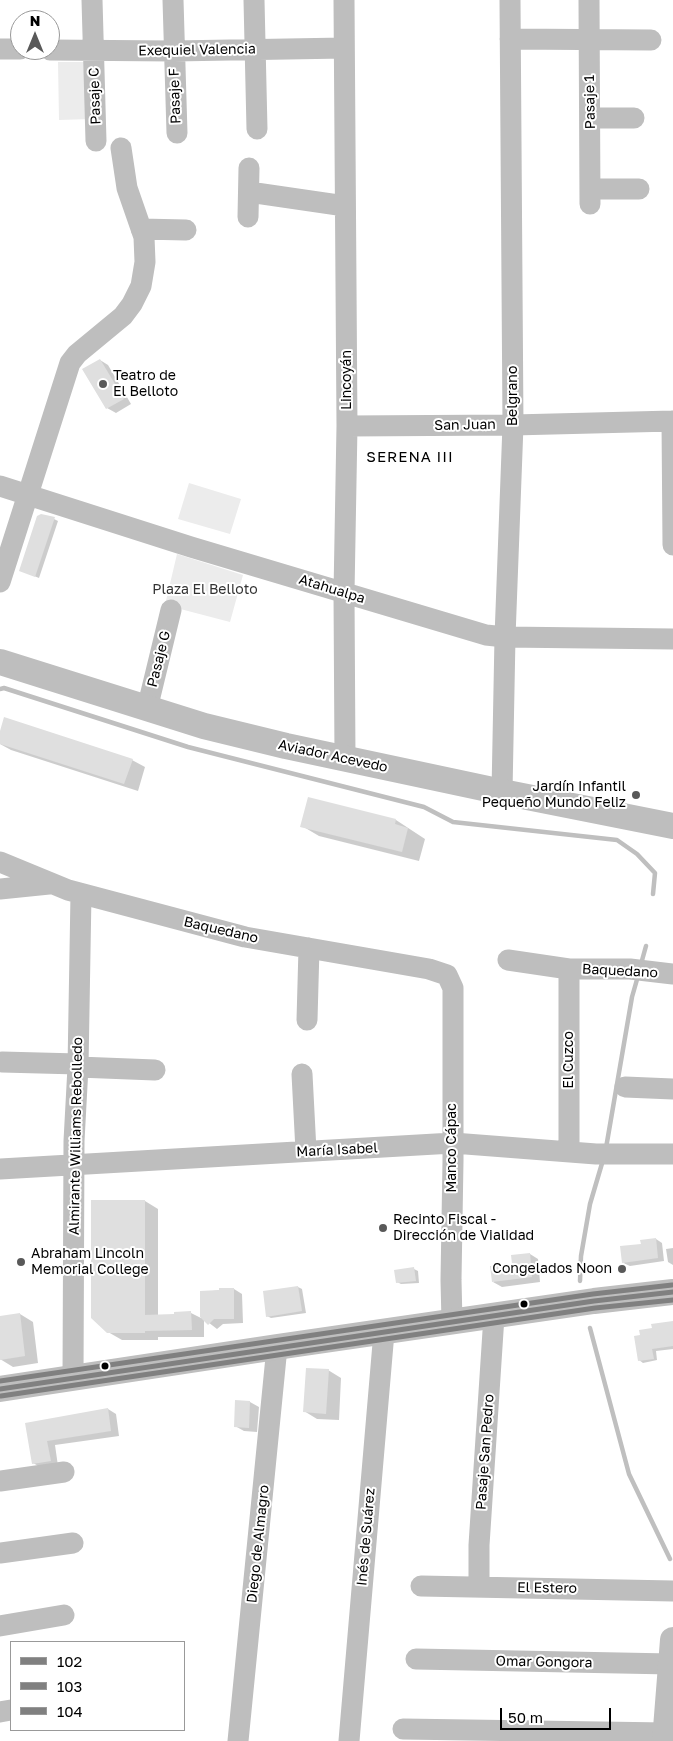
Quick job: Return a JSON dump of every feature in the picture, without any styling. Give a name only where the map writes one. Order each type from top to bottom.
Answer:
[{"type":"main road","name":"Aviador Acevedo","points":[[0,662],[204,726],[345,759],[673,826]]},
{"type":"main road","points":[[0,1389],[277,1347],[673,1292]]},
{"type":"main road","points":[[665,1737],[672,1652]]},
{"type":"street","name":"Pasaje C","points":[[92,0],[96,141]]},
{"type":"street","name":"Pasaje F","points":[[173,0],[177,133]]},
{"type":"street","points":[[254,0],[257,129]]},
{"type":"street","name":"Lincoyán","points":[[344,0],[347,426],[344,593],[345,759]]},
{"type":"street","name":"Belgrano","points":[[502,792],[505,637],[514,425],[514,265],[510,0]]},
{"type":"street","name":"Pasaje 1","points":[[589,0],[590,196],[639,189]]},
{"type":"street","points":[[510,39],[651,40]]},
{"type":"street","name":"Exequiel Valencia","points":[[60,50],[174,51],[344,48]]},
{"type":"street","points":[[591,118],[634,118]]},
{"type":"street","points":[[0,582],[70,363],[77,354],[123,316],[132,304],[141,286],[145,262],[144,237],[127,188],[121,148]]},
{"type":"street","points":[[248,217],[249,168]]},
{"type":"street","points":[[249,192],[345,206]]},
{"type":"street","points":[[141,229],[186,230]]},
{"type":"street","points":[[673,420],[673,545]]},
{"type":"street","name":"San Juan","points":[[347,426],[514,425],[673,420]]},
{"type":"street","name":"Atahualpa","points":[[0,486],[191,547],[486,636],[673,639]]},
{"type":"street","name":"Pasaje G","points":[[147,709],[171,610]]},
{"type":"street","name":"Baquedano","points":[[0,862],[29,873],[49,884],[81,894],[245,937],[429,970],[447,975]]},
{"type":"street","points":[[0,889],[49,884]]},
{"type":"street","name":"Almirante Williams Rebolledo","points":[[74,1377],[74,1165],[81,894]]},
{"type":"street","points":[[307,1020],[309,948]]},
{"type":"street","name":"Baquedano","points":[[508,960],[569,969],[630,970],[666,973]]},
{"type":"street","name":"El Cuzco","points":[[569,969],[569,1151]]},
{"type":"street","name":"Manco Cápac","points":[[447,975],[453,988],[452,1322]]},
{"type":"street","points":[[2,1062],[155,1070]]},
{"type":"street","points":[[302,1074],[306,1151]]},
{"type":"street","points":[[625,1087],[673,1089]]},
{"type":"street","name":"María Isabel","points":[[0,1169],[453,1143],[606,1154],[673,1154]]},
{"type":"street","name":"Pasaje San Pedro","points":[[479,1587],[479,1545],[494,1316]]},
{"type":"street","name":"Inés de Suárez","points":[[349,1741],[384,1332]]},
{"type":"street","name":"Diego de Almagro","points":[[238,1741],[277,1347]]},
{"type":"street","points":[[0,1481],[64,1472]]},
{"type":"street","points":[[0,1553],[73,1543]]},
{"type":"street","name":"El Estero","points":[[421,1586],[673,1591]]},
{"type":"street","points":[[0,1626],[64,1615]]},
{"type":"street","name":"Omar Gongora","points":[[416,1660],[672,1652]]},
{"type":"street","points":[[403,1729],[665,1737]]},
{"type":"green space","points":[[58,62],[89,62],[91,119],[59,120]]},
{"type":"green space","points":[[189,483],[241,499],[230,534],[178,519]]},
{"type":"green space","name":"Plaza El Belloto","points":[[177,554],[243,575],[230,622],[165,605]]},
{"type":"building","name":"Teatro de El Belloto","points":[[100,359],[124,399],[106,409],[82,369]]},
{"type":"building","points":[[41,514],[55,517],[35,577],[19,571],[37,516]]},
{"type":"building","points":[[4,717],[133,759],[124,784],[0,744],[0,731]]},
{"type":"building","points":[[308,797],[396,819],[395,824],[408,828],[402,852],[300,827]]},
{"type":"building","points":[[91,1200],[145,1200],[145,1315],[174,1314],[174,1312],[191,1311],[192,1330],[107,1333],[91,1318]]},
{"type":"building","points":[[656,1238],[658,1258],[622,1263],[620,1246],[641,1244],[640,1240]]},
{"type":"building","points":[[530,1253],[532,1277],[492,1282],[490,1266],[512,1264],[511,1255]]},
{"type":"building","points":[[414,1267],[416,1281],[396,1283],[394,1270]]},
{"type":"building","points":[[298,1286],[302,1311],[266,1317],[263,1291]]},
{"type":"building","points":[[219,1288],[234,1288],[234,1319],[214,1319],[208,1325],[200,1317],[200,1291],[219,1290]]},
{"type":"building","points":[[20,1313],[25,1356],[0,1360],[0,1316]]},
{"type":"building","points":[[673,1321],[673,1346],[652,1349],[654,1359],[638,1361],[634,1336],[640,1335],[639,1330],[652,1328],[651,1324]]},
{"type":"building","points":[[306,1368],[329,1369],[326,1414],[303,1412]]},
{"type":"building","points":[[235,1400],[250,1401],[249,1428],[234,1427]]},
{"type":"building","points":[[108,1408],[111,1431],[47,1441],[51,1461],[32,1464],[25,1423]]},
{"type":"waterway","points":[[0,689],[4,688],[188,747],[424,807],[453,822],[617,840],[637,854],[655,873],[653,894]]},
{"type":"waterway","points":[[641,964],[646,946]]},
{"type":"waterway","points":[[606,1148],[632,997],[638,976]]},
{"type":"waterway","points":[[580,1281],[581,1256],[590,1204],[603,1160]]},
{"type":"waterway","points":[[590,1328],[629,1474],[670,1559]]},
{"type":"transit line","name":"104","points":[[0,1381],[593,1294],[672,1285]]},
{"type":"transit line","name":"102","points":[[0,1389],[594,1301],[673,1292]]},
{"type":"transit line","name":"103","points":[[1,1396],[595,1308],[673,1300]]},
{"type":"place","name":"Teatro de El Belloto","points":[[103,384]]},
{"type":"place","name":"Jardín Infantil Pequeño Mundo Feliz","points":[[636,795]]},
{"type":"place","name":"Recinto Fiscal - Dirección de Vialidad","points":[[383,1228]]},
{"type":"place","name":"Abraham Lincoln Memorial College","points":[[21,1262]]},
{"type":"place","name":"Congelados Noon","points":[[622,1269]]},
{"type":"district","name":"SERENA III","points":[[410,457]]}]
